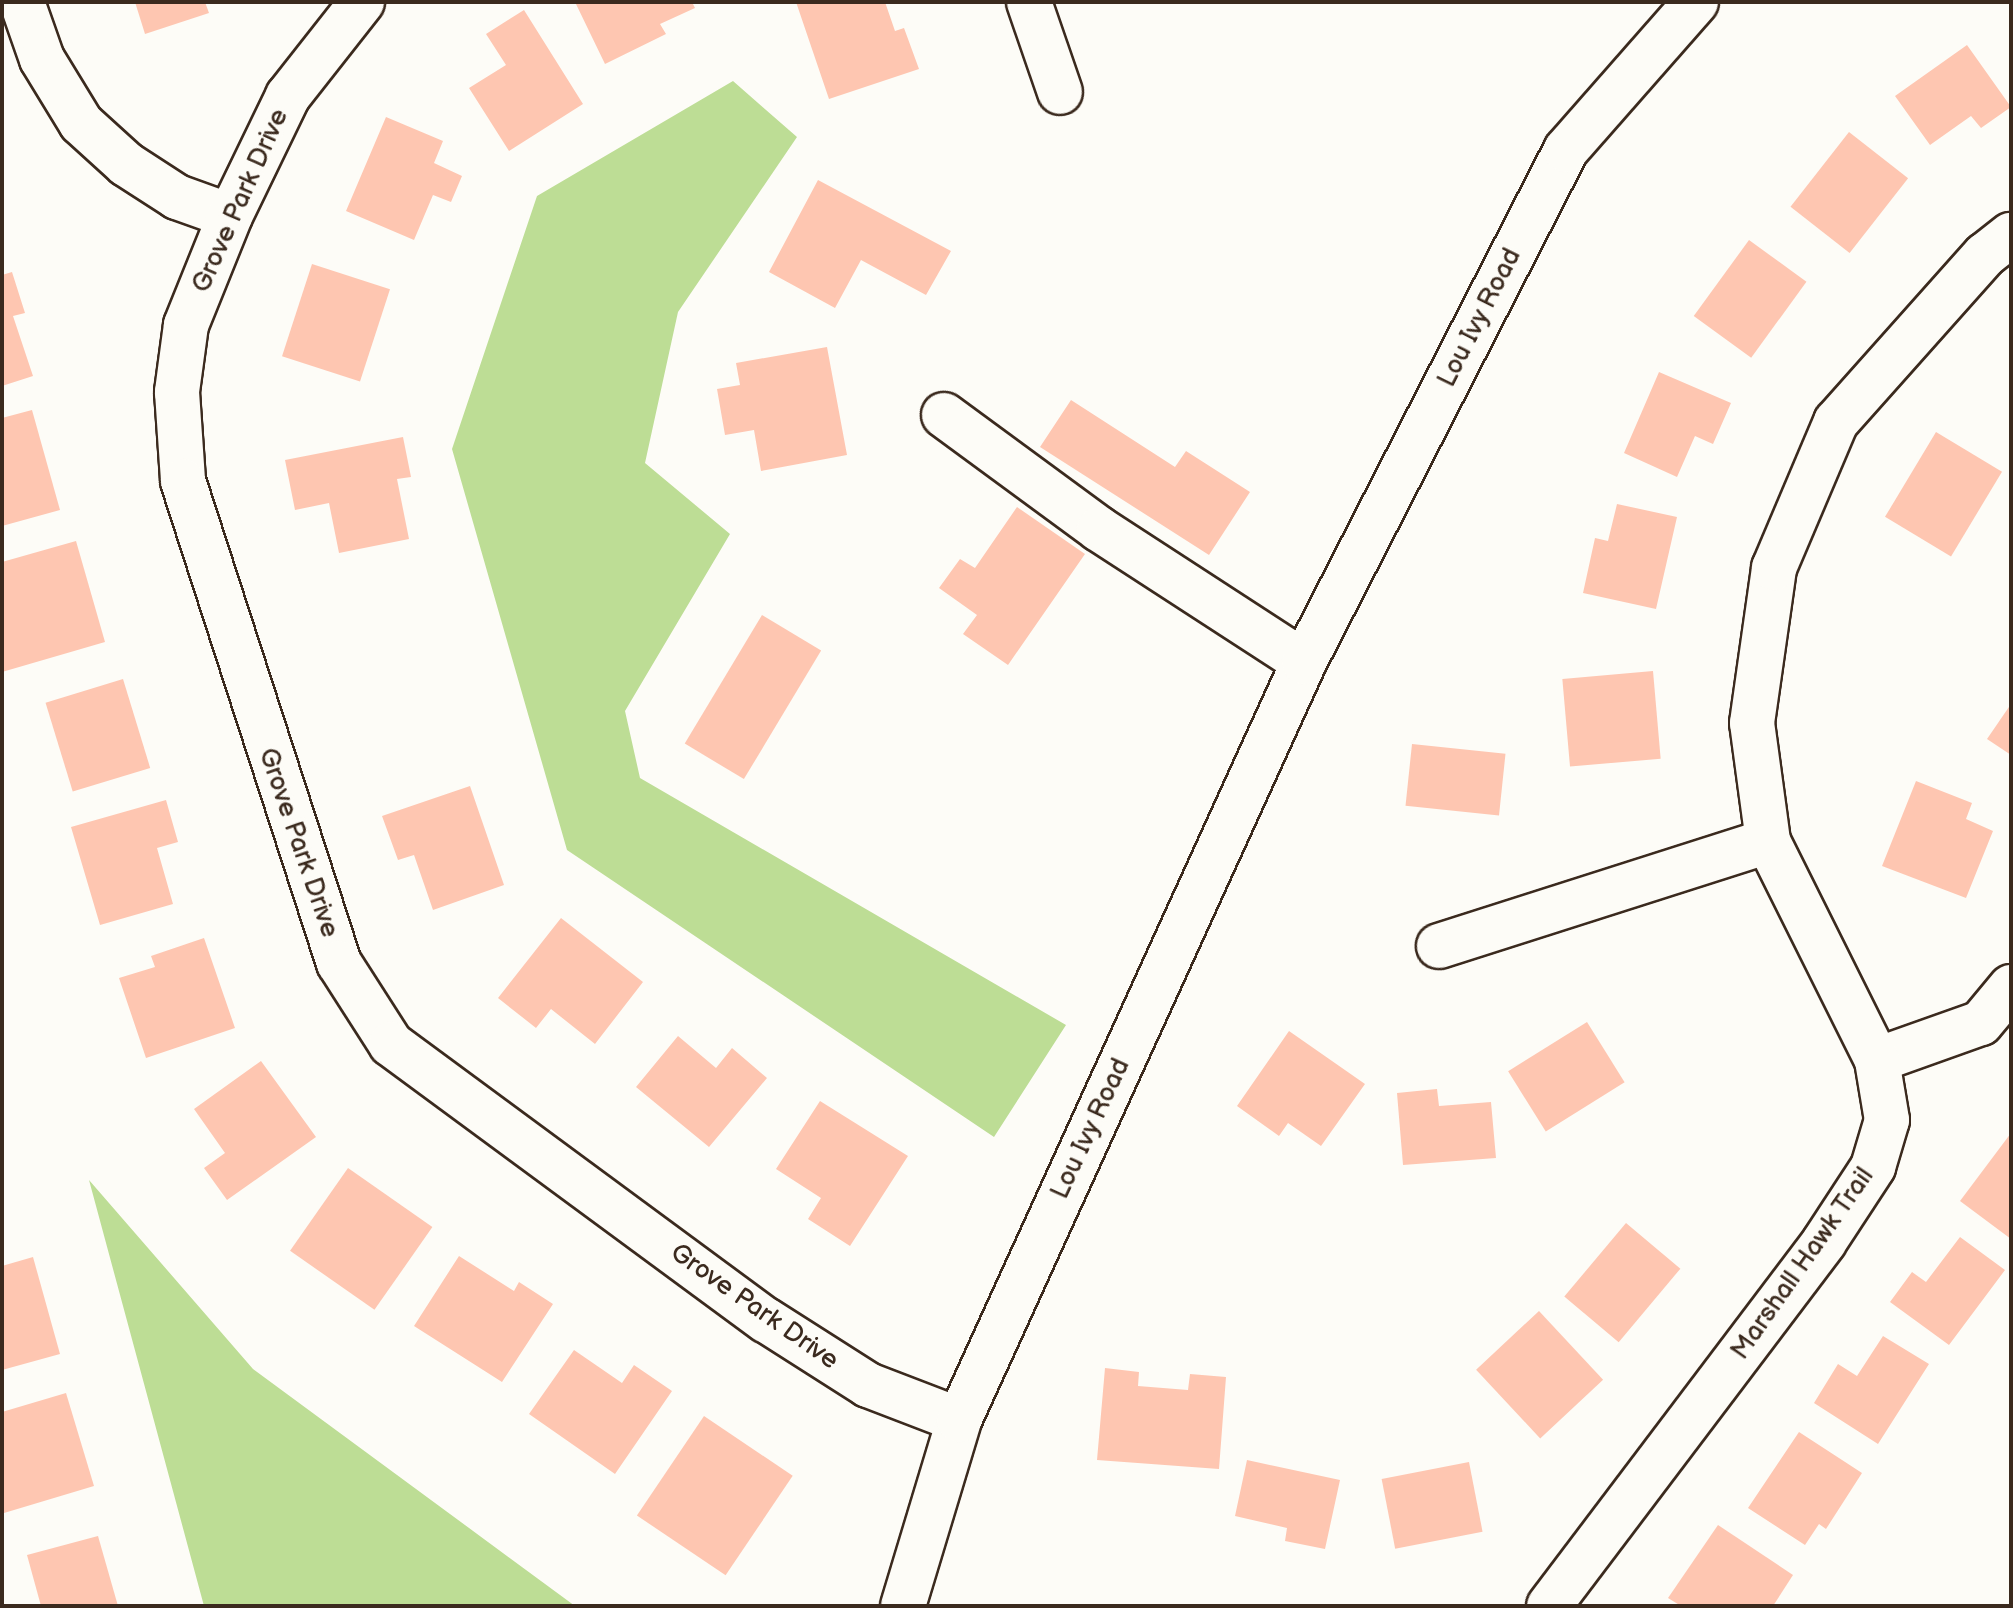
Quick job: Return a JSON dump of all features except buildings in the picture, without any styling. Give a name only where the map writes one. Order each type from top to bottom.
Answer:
[{"type":"street","points":[[22,2],[42,59],[81,123],[126,164],[177,197],[230,216]]},
{"type":"street","name":"Grove Park Drive","points":[[362,2],[288,96],[230,216],[186,325],[177,392],[183,481],[339,963],[404,1053],[766,1320],[868,1385],[959,1420]]},
{"type":"street","points":[[1029,2],[1060,92]]},
{"type":"street","name":"Lou Ivy Road","points":[[903,1606],[959,1420],[1304,662],[1566,150],[1696,2]]},
{"type":"street","name":"Marshall Hawk Trail","points":[[1549,1606],[1815,1254],[1873,1167],[1887,1120],[1877,1060],[1768,841],[1752,723],[1774,568],[1836,422],[1985,255],[2011,235]]},
{"type":"street","points":[[944,415],[1099,529],[1304,662]]},
{"type":"street","points":[[1439,946],[1768,841]]},
{"type":"street","points":[[1877,1060],[1981,1023],[2011,987]]},
{"type":"green space","points":[[733,81],[797,137],[678,312],[645,463],[730,534],[625,711],[640,778],[1066,1025],[994,1137],[567,850],[452,449],[537,196]]},
{"type":"green space","points":[[89,1180],[253,1369],[575,1606],[204,1606]]}]
